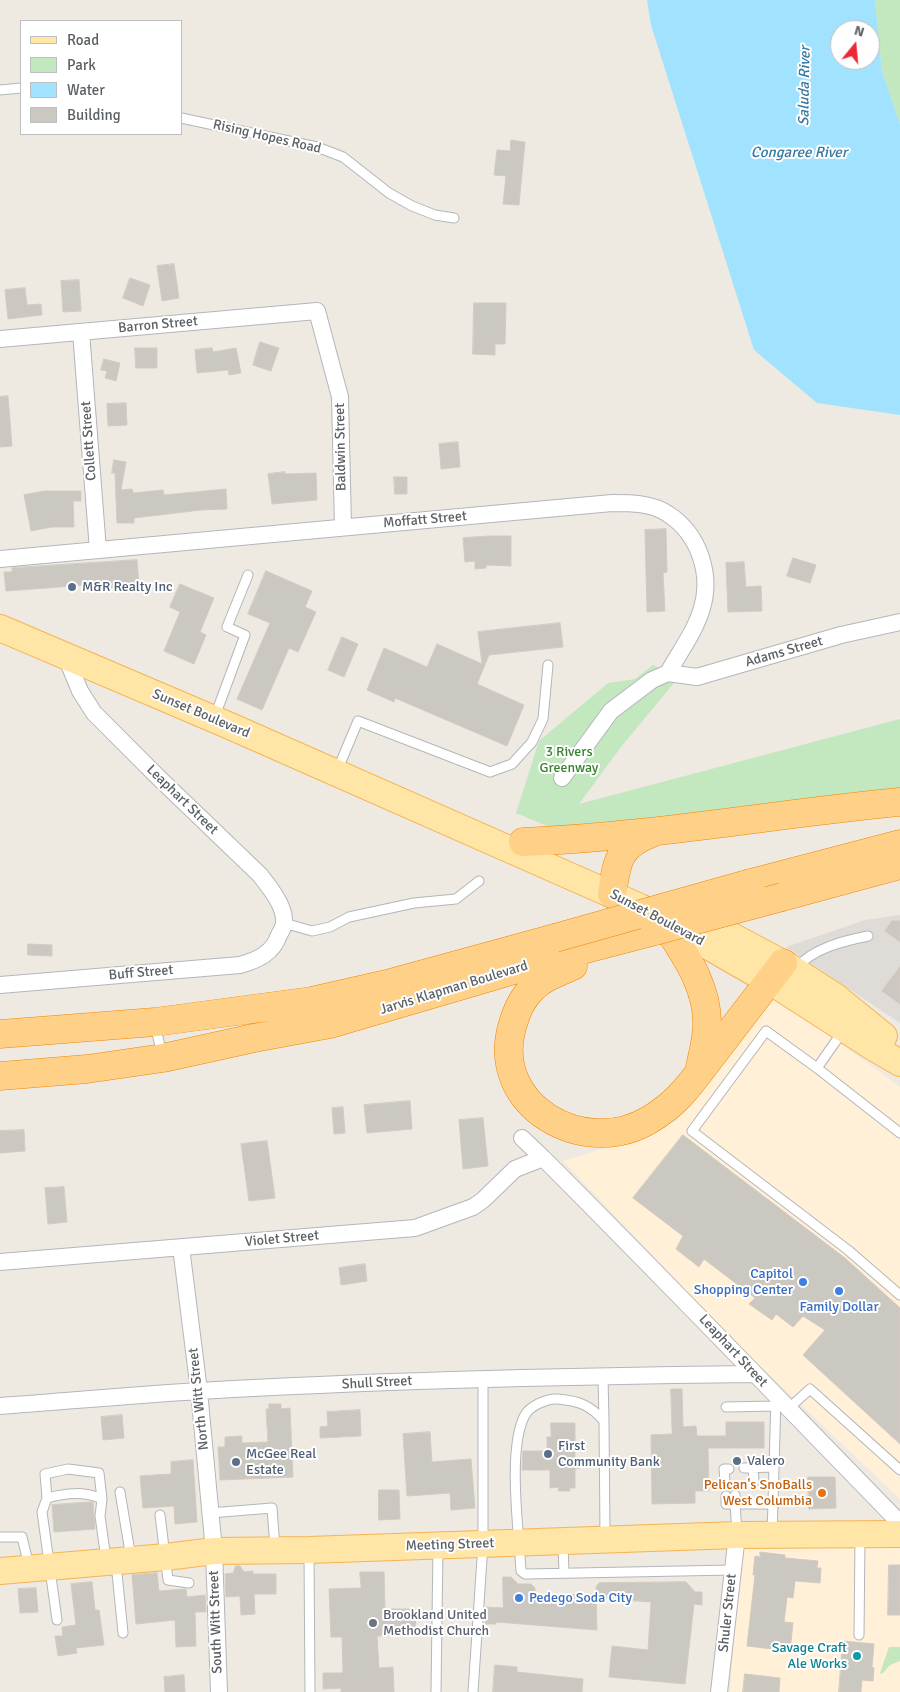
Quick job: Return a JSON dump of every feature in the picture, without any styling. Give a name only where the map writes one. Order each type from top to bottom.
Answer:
[{"type":"highway","points":[[522,842],[655,831],[819,810],[900,802]]},
{"type":"highway","points":[[613,885],[620,857],[628,846],[637,839],[655,831]]},
{"type":"highway","name":"Jarvis Klapman Boulevard","points":[[0,1034],[155,1022],[312,1001],[387,984],[751,883],[900,844]]},
{"type":"highway","points":[[783,976],[698,1072],[688,1088],[670,1106],[648,1121],[624,1130],[599,1134],[574,1130],[539,1113],[530,1104],[516,1082],[510,1057],[510,1032],[525,997],[544,979],[588,953],[658,925],[782,897],[900,865]]},
{"type":"highway","points":[[658,925],[691,965],[706,1006],[706,1043],[698,1072]]},
{"type":"highway","name":"Jarvis Klapman Boulevard","points":[[0,1076],[87,1069],[163,1058],[330,1024],[588,953]]},
{"type":"main road","name":"Sunset Boulevard","points":[[0,628],[214,719],[400,802],[613,885],[658,925],[836,997],[868,1026],[900,1048]]},
{"type":"main road","name":"Sunset Boulevard","points":[[400,802],[442,812],[522,842],[566,855],[613,885],[783,976],[845,1029],[900,1063]]},
{"type":"main road","name":"Meeting Street","points":[[0,1571],[214,1552],[737,1535],[860,1534],[898,1521]]},
{"type":"street","name":"Barron Street","points":[[0,339],[317,311]]},
{"type":"street","name":"Baldwin Street","points":[[317,311],[340,397],[343,527]]},
{"type":"street","name":"Collett Street","points":[[81,332],[98,550]]},
{"type":"street","name":"Moffatt Street","points":[[0,559],[612,503],[643,504],[667,513],[686,531],[701,556],[706,580],[705,593],[698,619],[668,673]]},
{"type":"street","name":"Adams Street","points":[[668,673],[697,677],[841,635],[900,622]]},
{"type":"street","name":"Leaphart Street","points":[[66,657],[80,691],[94,713],[260,875],[272,890],[281,907],[284,923]]},
{"type":"street","points":[[562,778],[611,711],[652,680],[668,673]]},
{"type":"street","name":"Buff Street","points":[[0,985],[228,967],[252,962],[265,955],[276,945],[284,923]]},
{"type":"street","name":"Leaphart Street","points":[[522,1138],[670,1285],[780,1404],[898,1521]]},
{"type":"street","name":"Violet Street","points":[[0,1262],[415,1228],[473,1207],[484,1200],[515,1170],[543,1158]]},
{"type":"street","name":"North Witt Street","points":[[181,1247],[199,1391],[214,1552]]},
{"type":"street","name":"Shull Street","points":[[0,1406],[199,1391],[483,1378],[754,1374]]},
{"type":"street","name":"Shuler Street","points":[[719,1692],[737,1535]]},
{"type":"street","name":"South Witt Street","points":[[214,1552],[219,1692]]},
{"type":"lane","points":[[0,90],[20,88]]},
{"type":"lane","name":"Rising Hopes Road","points":[[182,118],[318,147],[343,157],[389,193],[412,206],[435,215],[454,218]]},
{"type":"lane","points":[[214,719],[245,635],[227,627],[248,575]]},
{"type":"lane","points":[[336,773],[358,721],[490,772],[512,764],[532,742],[543,719],[548,665]]},
{"type":"lane","points":[[284,923],[312,930],[330,927],[349,917],[414,903],[456,899],[479,882]]},
{"type":"lane","points":[[783,976],[816,952],[846,941],[868,936]]},
{"type":"lane","points":[[155,1022],[163,1058]]},
{"type":"lane","points":[[817,1068],[845,1029]]},
{"type":"lane","points":[[900,1133],[766,1031],[692,1131],[848,1250],[900,1295]]},
{"type":"lane","points":[[603,1376],[606,1540]]},
{"type":"lane","points":[[473,1692],[482,1544],[483,1378]]},
{"type":"lane","points":[[726,1407],[780,1404],[810,1389],[900,1470]]},
{"type":"lane","points":[[604,1421],[594,1410],[577,1401],[554,1399],[539,1404],[526,1414],[517,1441],[516,1458],[520,1542],[522,1571],[524,1574],[733,1570]]},
{"type":"lane","points":[[773,1535],[773,1467],[780,1404]]},
{"type":"lane","points":[[754,1480],[748,1468],[773,1467]]},
{"type":"lane","points":[[40,1567],[42,1512],[47,1498],[45,1474],[68,1469],[99,1472],[102,1499],[100,1516],[117,1561]]},
{"type":"lane","points":[[725,1482],[724,1469],[730,1469]]},
{"type":"lane","points":[[120,1492],[117,1572],[123,1633]]},
{"type":"lane","points":[[47,1498],[66,1493],[91,1494],[102,1499]]},
{"type":"lane","points":[[737,1535],[732,1498],[773,1504]]},
{"type":"lane","points":[[210,1513],[272,1508],[275,1551]]},
{"type":"lane","points":[[160,1515],[168,1580],[189,1583]]},
{"type":"lane","points":[[859,1634],[860,1534]]},
{"type":"lane","points":[[0,1538],[22,1537],[40,1567],[50,1578],[57,1620]]},
{"type":"lane","points":[[562,1541],[564,1573]]},
{"type":"lane","points":[[436,1692],[438,1546]]},
{"type":"lane","points":[[308,1550],[310,1692]]},
{"type":"shaded area","points":[[900,915],[900,1023],[786,947],[865,920]]},
{"type":"shaded area","points":[[772,999],[821,1029],[900,1087],[900,1499],[735,1342],[563,1161],[625,1142],[676,1121]]},
{"type":"shaded area","points":[[741,1547],[900,1547],[900,1692],[730,1692]]},
{"type":"green space","points":[[875,0],[900,0],[900,124],[882,72],[880,20],[877,20]]},
{"type":"green space","name":"3 Rivers Greenway","points":[[653,665],[678,678],[621,747],[579,804],[900,719],[900,790],[566,834],[516,813],[539,741],[608,683],[635,679]]},
{"type":"green space","points":[[889,1647],[900,1647],[900,1661],[890,1665],[882,1674],[880,1673]]},
{"type":"water","name":"Congaree River","points":[[647,0],[875,0],[877,20],[830,20],[830,70],[880,70],[880,51],[882,72],[900,124],[900,415],[817,403],[754,350],[651,25]]},
{"type":"building","points":[[511,140],[525,142],[519,205],[503,204],[506,176],[494,175],[497,150],[510,151]]},
{"type":"building","points":[[174,264],[179,298],[162,301],[157,266]]},
{"type":"building","points":[[130,278],[150,285],[143,306],[123,298]]},
{"type":"building","points":[[79,280],[81,311],[63,312],[61,281]]},
{"type":"building","points":[[25,288],[27,305],[41,304],[42,315],[8,319],[5,290]]},
{"type":"building","points":[[474,303],[506,303],[505,344],[495,344],[495,355],[473,354]]},
{"type":"building","points":[[260,342],[279,348],[271,371],[253,365]]},
{"type":"building","points":[[135,348],[157,348],[157,368],[136,368]]},
{"type":"building","points":[[212,348],[213,352],[236,348],[241,373],[229,375],[228,370],[197,373],[195,350]]},
{"type":"building","points":[[104,359],[120,363],[116,381],[105,378],[107,371],[101,370]]},
{"type":"building","points":[[8,396],[12,446],[0,447],[0,397]]},
{"type":"building","points":[[126,403],[127,425],[108,426],[107,404]]},
{"type":"building","points":[[458,442],[460,467],[441,469],[439,444]]},
{"type":"building","points":[[114,460],[126,462],[121,490],[132,489],[133,493],[163,490],[164,495],[226,489],[227,509],[201,510],[134,518],[134,523],[117,523],[115,473],[112,473]]},
{"type":"building","points":[[285,472],[285,474],[316,473],[317,500],[272,504],[268,474]]},
{"type":"building","points":[[394,477],[407,477],[407,494],[395,494]]},
{"type":"building","points":[[45,491],[81,491],[81,501],[73,501],[74,527],[52,527],[31,531],[24,495]]},
{"type":"building","points":[[666,529],[667,572],[663,573],[665,611],[647,612],[645,530]]},
{"type":"building","points":[[511,536],[511,566],[486,565],[486,568],[475,569],[475,561],[465,562],[463,538]]},
{"type":"building","points":[[793,558],[816,565],[810,583],[787,576]]},
{"type":"building","points":[[137,560],[139,586],[86,590],[86,585],[6,591],[4,572],[12,572],[12,568]]},
{"type":"building","points":[[744,562],[746,587],[761,586],[762,611],[728,612],[726,563]]},
{"type":"building","points":[[266,571],[312,591],[305,607],[316,612],[298,652],[289,648],[262,710],[237,699],[270,623],[248,614]]},
{"type":"building","points":[[180,584],[214,598],[200,632],[206,635],[194,664],[164,651],[180,612],[170,607]]},
{"type":"building","points":[[560,623],[563,647],[489,655],[477,684],[524,705],[507,746],[395,698],[394,702],[367,690],[384,648],[427,667],[437,644],[482,664],[478,632]]},
{"type":"building","points":[[342,637],[358,644],[344,677],[328,670]]},
{"type":"building","points":[[892,921],[900,921],[900,942],[885,931]]},
{"type":"building","points":[[28,944],[52,945],[52,956],[28,955]]},
{"type":"building","points":[[900,967],[900,1004],[882,991]]},
{"type":"building","points":[[410,1101],[412,1129],[367,1133],[364,1105]]},
{"type":"building","points":[[343,1107],[345,1133],[334,1134],[332,1108]]},
{"type":"building","points":[[483,1118],[488,1166],[463,1169],[459,1120]]},
{"type":"building","points":[[24,1130],[25,1151],[0,1153],[0,1131]]},
{"type":"building","name":"Capitol Shopping Center","points":[[683,1135],[845,1258],[900,1308],[900,1444],[803,1355],[825,1330],[803,1316],[793,1327],[776,1314],[772,1320],[749,1304],[755,1298],[704,1259],[699,1267],[676,1249],[683,1236],[633,1198]]},
{"type":"building","points":[[267,1141],[275,1198],[249,1201],[241,1144]]},
{"type":"building","points":[[64,1187],[67,1222],[48,1224],[45,1188]]},
{"type":"building","points":[[365,1264],[367,1281],[341,1285],[339,1268]]},
{"type":"building","points":[[671,1389],[682,1389],[683,1427],[696,1426],[697,1436],[726,1436],[726,1422],[764,1422],[764,1448],[708,1448],[709,1491],[695,1491],[695,1503],[652,1504],[651,1435],[672,1434]]},
{"type":"building","points":[[269,1404],[281,1404],[281,1409],[290,1408],[293,1477],[220,1480],[218,1447],[225,1447],[225,1437],[242,1436],[242,1443],[268,1442],[266,1409],[269,1409]]},
{"type":"building","points":[[360,1410],[361,1436],[320,1438],[320,1427],[328,1426],[327,1412]]},
{"type":"building","points":[[122,1415],[124,1438],[103,1440],[101,1417]]},
{"type":"building","name":"First Community Bank","points":[[551,1423],[575,1423],[575,1458],[580,1458],[580,1468],[575,1469],[575,1488],[569,1488],[570,1491],[558,1491],[559,1487],[550,1488],[550,1470],[522,1470],[523,1451],[547,1451],[547,1437],[551,1437]]},
{"type":"building","points":[[430,1432],[432,1462],[471,1459],[475,1508],[451,1510],[450,1493],[407,1496],[403,1434]]},
{"type":"building","points":[[193,1460],[197,1522],[175,1524],[174,1506],[143,1508],[140,1476],[171,1474],[171,1462]]},
{"type":"building","name":"Pelican's SnoBalls West Columbia","points":[[808,1477],[835,1477],[836,1508],[809,1509]]},
{"type":"building","points":[[379,1490],[399,1490],[400,1519],[379,1520]]},
{"type":"building","points":[[93,1502],[95,1529],[54,1532],[52,1505]]},
{"type":"building","points":[[760,1552],[785,1555],[785,1558],[818,1561],[817,1568],[821,1568],[820,1583],[795,1581],[793,1598],[787,1597],[784,1622],[793,1623],[790,1651],[747,1646],[755,1575],[753,1575],[755,1556],[760,1557]]},
{"type":"building","points":[[889,1565],[900,1565],[900,1615],[888,1615]]},
{"type":"building","points":[[236,1566],[240,1566],[244,1572],[253,1571],[253,1574],[276,1574],[276,1594],[254,1594],[255,1614],[241,1615],[240,1596],[226,1597],[225,1574],[233,1573]]},
{"type":"building","name":"Brookland United Methodist Church","points":[[360,1572],[384,1572],[385,1609],[415,1609],[416,1635],[377,1636],[379,1668],[393,1667],[394,1692],[341,1692],[341,1688],[323,1689],[323,1673],[343,1673],[342,1637],[331,1637],[329,1589],[361,1588]]},
{"type":"building","points":[[157,1573],[159,1591],[186,1589],[187,1597],[205,1595],[206,1612],[195,1612],[196,1646],[176,1647],[175,1620],[136,1624],[132,1575]]},
{"type":"building","points":[[503,1577],[511,1577],[518,1584],[531,1584],[535,1588],[535,1595],[596,1594],[597,1630],[496,1622],[496,1624],[485,1624],[486,1607],[503,1608]]},
{"type":"building","points":[[92,1582],[95,1610],[99,1610],[104,1645],[76,1648],[77,1653],[58,1656],[55,1636],[63,1636],[62,1627],[76,1625],[71,1584]]},
{"type":"building","points":[[686,1582],[695,1592],[702,1592],[702,1605],[694,1604],[685,1684],[609,1677],[612,1646],[648,1650],[651,1602],[597,1598],[596,1587],[599,1583]]},
{"type":"building","points":[[36,1588],[38,1612],[20,1613],[18,1589]]},
{"type":"building","name":"Savage Craft Ale Works","points":[[843,1641],[874,1644],[873,1681],[862,1680],[861,1692],[839,1692]]},
{"type":"building","points":[[495,1665],[517,1667],[517,1672],[583,1679],[582,1692],[493,1692]]},
{"type":"building","points":[[745,1674],[780,1678],[779,1692],[743,1692]]},
{"type":"building","points":[[184,1675],[185,1692],[165,1692],[164,1677]]},
{"type":"place","name":"M&R Realty Inc","points":[[72,587]]},
{"type":"place","name":"Capitol Shopping Center","points":[[803,1282]]},
{"type":"place","name":"Family Dollar","points":[[839,1291]]},
{"type":"place","name":"First Community Bank","points":[[548,1454]]},
{"type":"place","name":"Valero","points":[[737,1461]]},
{"type":"place","name":"McGee Real Estate","points":[[236,1462]]},
{"type":"place","name":"Pelican's SnoBalls West Columbia","points":[[822,1493]]},
{"type":"place","name":"Pedego Soda City","points":[[519,1598]]},
{"type":"place","name":"Brookland United Methodist Church","points":[[373,1623]]},
{"type":"place","name":"Savage Craft Ale Works","points":[[857,1656]]},
{"type":"water label","name":"Saluda River","points":[[805,86]]}]
